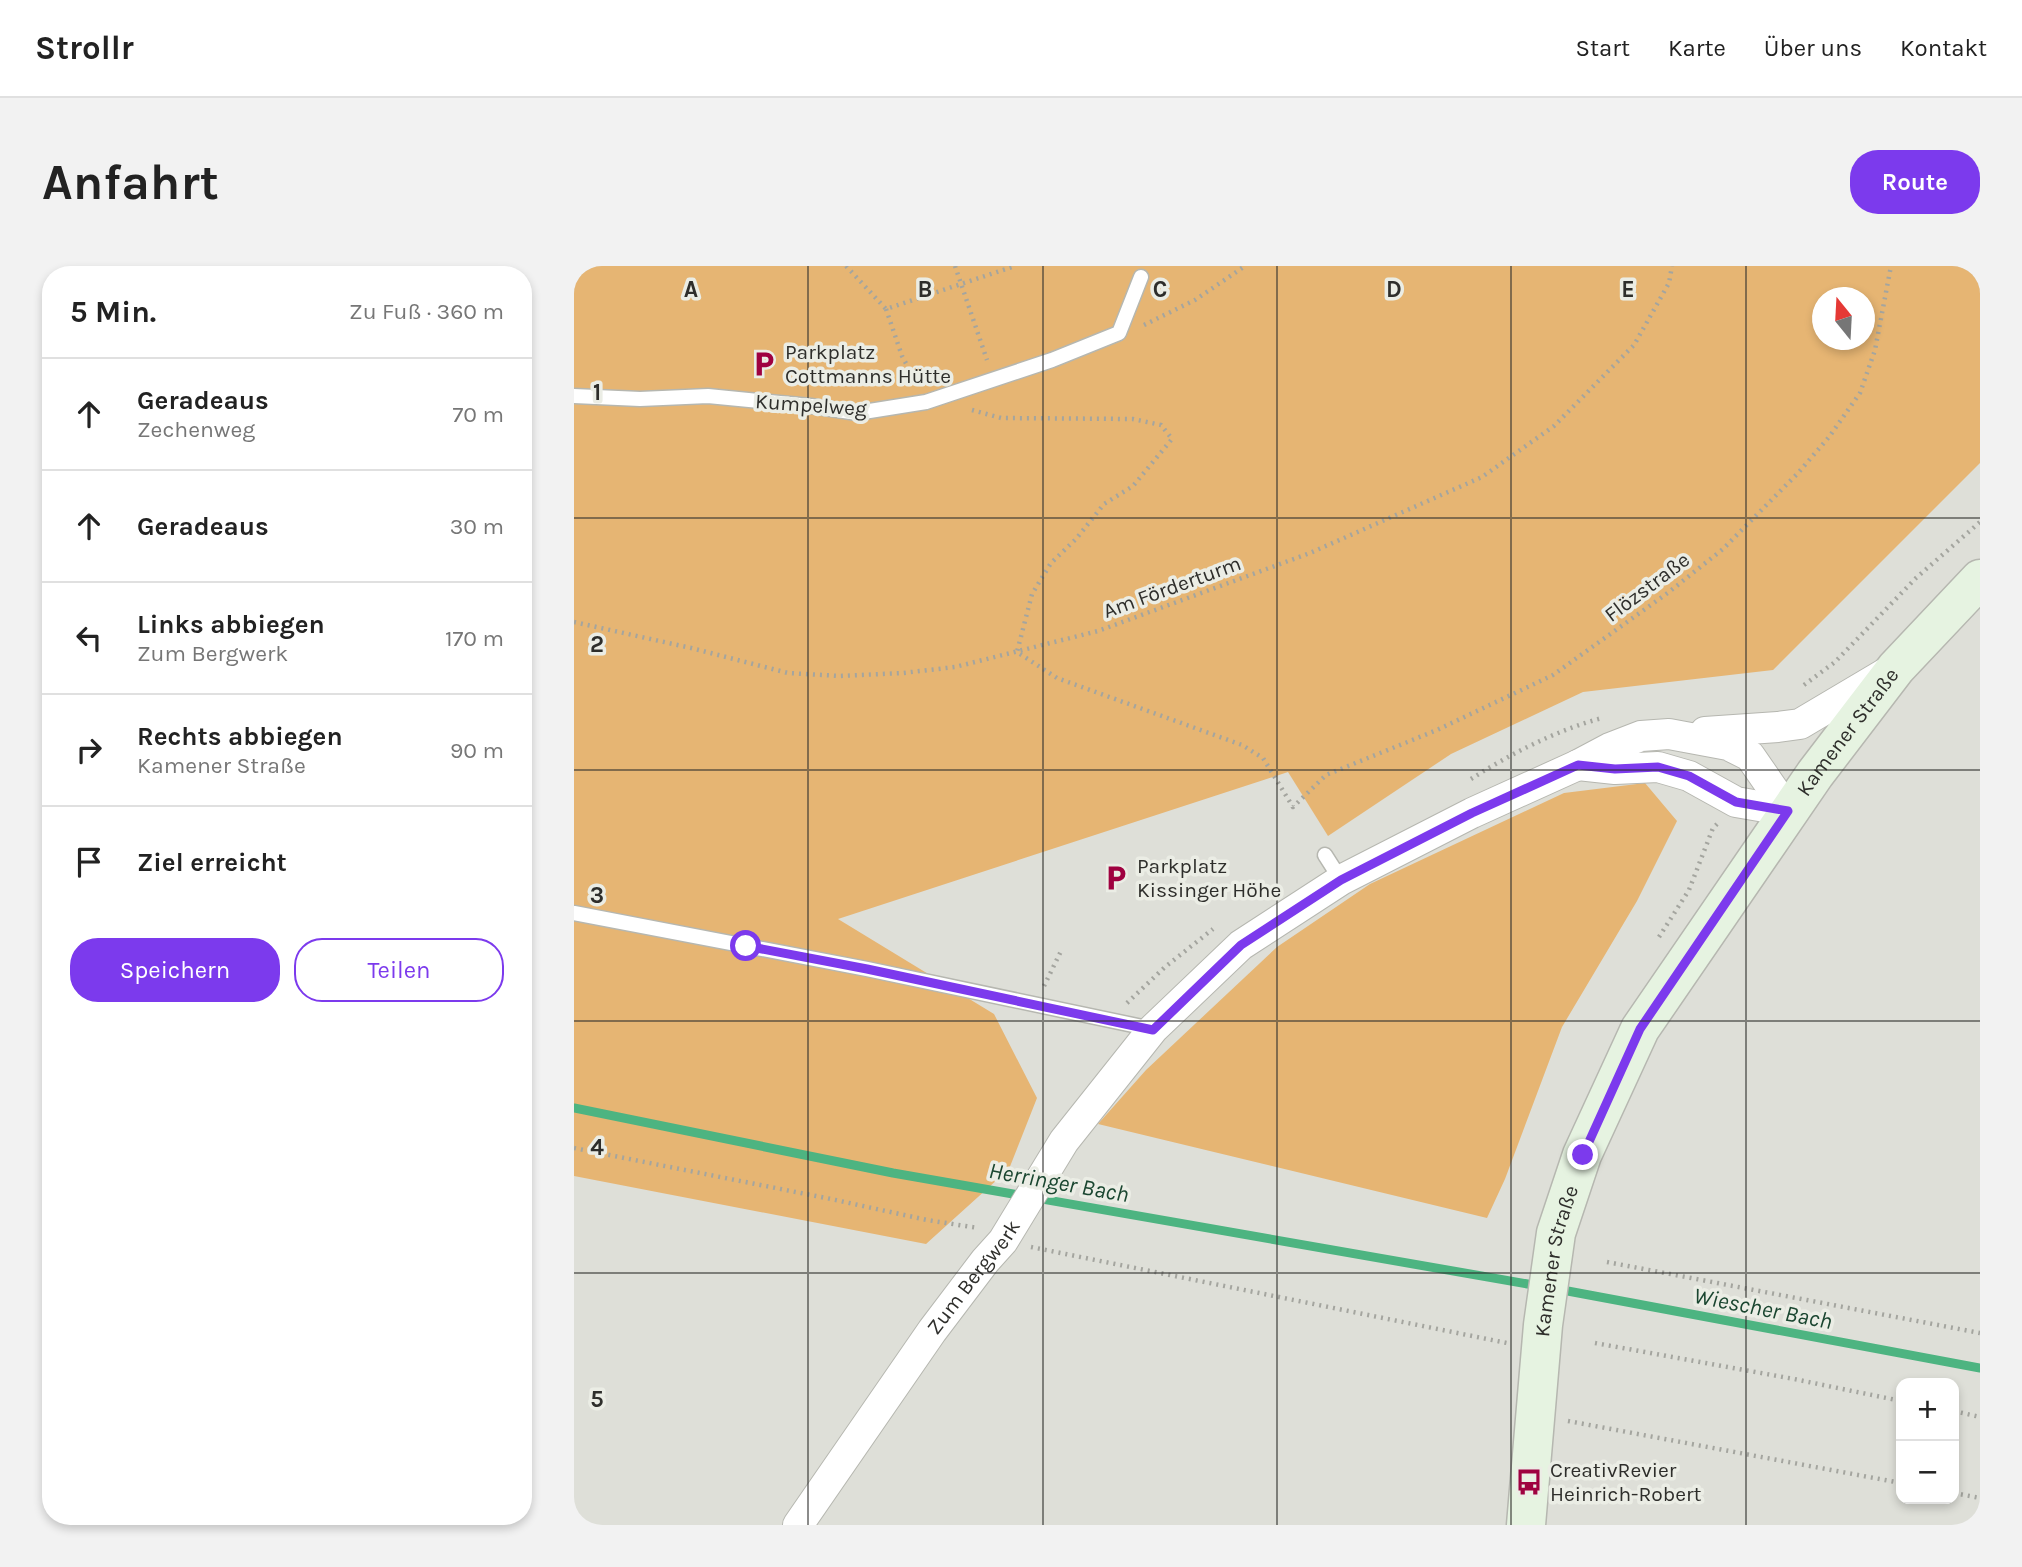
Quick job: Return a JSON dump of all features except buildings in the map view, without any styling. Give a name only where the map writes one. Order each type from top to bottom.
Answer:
[{"type":"main road","name":"Kamener Straße","points":[[1526,1525],[1543,1325],[1556,1233],[1583,1155],[1640,1029],[1788,811],[1896,668],[1980,579]]},
{"type":"street","name":"Zum Bergwerk","points":[[798,1525],[932,1331],[1005,1237],[1065,1141],[1153,1030],[1241,945],[1341,880],[1472,813],[1610,748],[1641,736],[1800,724],[1896,668]]},
{"type":"street","name":"Zum Bergwerk","points":[[1670,734],[1728,745],[1750,756],[1788,811]]},
{"type":"street","points":[[1578,765],[1615,769],[1658,767],[1689,776],[1736,802],[1788,811]]},
{"type":"lane","points":[[1119,333],[1141,277]]},
{"type":"lane","name":"Kumpelweg","points":[[574,396],[640,399],[708,396],[857,413],[926,402],[994,381],[1119,333]]},
{"type":"lane","points":[[1325,855],[1341,880]]},
{"type":"lane","points":[[574,913],[867,969],[1153,1030]]},
{"type":"path","points":[[846,266],[886,309],[902,356],[926,402]]},
{"type":"path","points":[[955,266],[994,381]]},
{"type":"path","points":[[886,309],[1015,266]]},
{"type":"path","points":[[1119,333],[1148,324],[1195,300],[1245,266]]},
{"type":"path","name":"Am Förderturm","points":[[574,622],[788,673],[840,676],[955,667],[1098,631],[1310,553],[1482,477],[1554,426],[1633,345],[1669,283],[1672,266]]},
{"type":"path","name":"Flözstraße","points":[[1017,652],[1057,678],[1242,745],[1263,758],[1293,807],[1326,775],[1437,730],[1553,675],[1669,592],[1723,549],[1829,438],[1860,393],[1875,350],[1891,266]]},
{"type":"path","points":[[952,392],[961,407],[1001,418],[1133,419],[1161,425],[1172,439],[1133,486],[1104,504],[1076,539],[1051,563],[1032,594],[1017,652]]},
{"type":"path","points":[[1802,686],[1835,662],[1916,578],[1980,522]]},
{"type":"path","points":[[1035,1004],[1062,949]]},
{"type":"path","points":[[574,1148],[831,1199],[1507,1343]]},
{"type":"path","points":[[1607,1262],[1980,1333]]},
{"type":"path","points":[[1595,1343],[1896,1400]]},
{"type":"path","points":[[1959,1413],[1980,1417]]},
{"type":"path","points":[[1535,1414],[1896,1482]]},
{"type":"path","points":[[1959,1494],[1980,1498]]},
{"type":"shaded area","points":[[574,266],[1980,266],[1980,463],[1773,670],[1583,692],[1451,754],[1328,836],[1288,772],[838,919],[994,1014],[1037,1098],[1009,1169],[926,1244],[574,1176]]},
{"type":"shaded area","points":[[1645,783],[1677,821],[1637,901],[1562,1027],[1505,1179],[1487,1218],[1098,1124],[1146,1070],[1277,947],[1370,884],[1564,793]]},
{"type":"waterway","name":"Herringer Bach","points":[[574,1108],[893,1173],[1539,1286]]},
{"type":"waterway","name":"Wiescher Bach","points":[[1557,1289],[1980,1368]]},
{"type":"place","name":"Parkplatz Cottmanns Hütte","points":[[764,364]]},
{"type":"place","name":"Parkplatz Kissinger Höhe","points":[[1116,878]]},
{"type":"place","name":"CreativRevier Heinrich-Robert","points":[[1529,1482]]},
{"type":"route","points":[[746,946],[1153,1030],[1241,945],[1341,880],[1472,813],[1578,765],[1615,769],[1658,767],[1689,776],[1736,802],[1788,811],[1640,1029],[1583,1155]]}]
